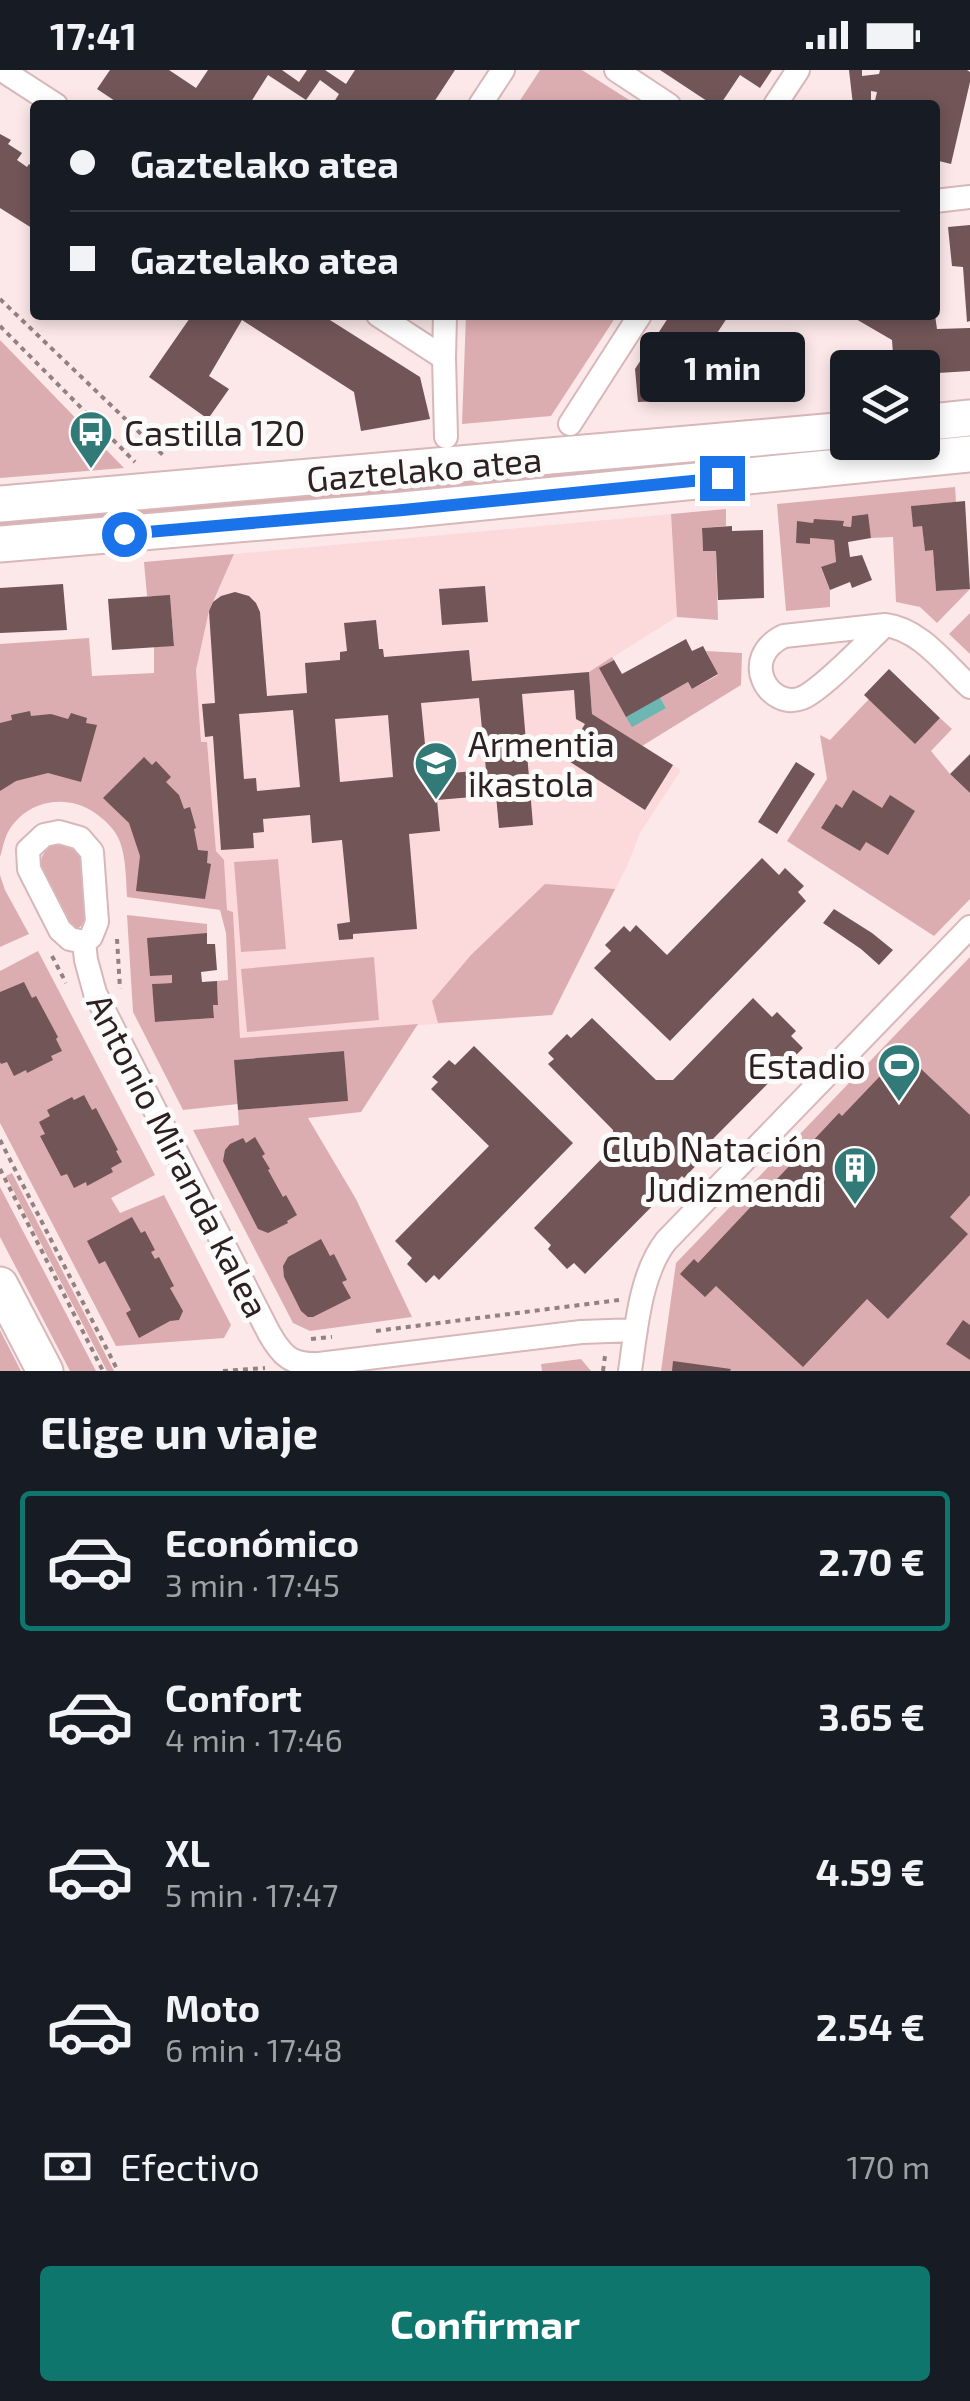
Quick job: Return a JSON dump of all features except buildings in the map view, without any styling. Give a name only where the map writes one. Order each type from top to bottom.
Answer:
[{"type":"main road","points":[[940,420],[970,418]]},
{"type":"main road","name":"Gaztelako atea","points":[[0,504],[170,479],[830,431]]},
{"type":"main road","name":"Gaztelako atea","points":[[0,544],[403,510],[970,454]]},
{"type":"main road","points":[[0,1285],[45,1371]]},
{"type":"street","points":[[2,70],[48,100]]},
{"type":"street","points":[[483,100],[503,70]]},
{"type":"street","points":[[616,70],[661,100]]},
{"type":"street","points":[[779,100],[798,70]]},
{"type":"street","points":[[940,200],[970,197]]},
{"type":"street","points":[[386,320],[444,358]]},
{"type":"street","points":[[445,320],[446,437]]},
{"type":"street","points":[[570,424],[637,320]]},
{"type":"street","points":[[885,626],[803,698],[783,698],[764,683],[761,661],[771,642],[784,636],[885,626],[913,633],[970,687]]},
{"type":"street","name":"Antonio Miranda kalea","points":[[60,832],[80,838],[92,852],[96,922],[91,937],[84,942],[70,939],[60,930],[28,869],[28,850],[44,835],[60,832]]},
{"type":"street","points":[[630,1371],[653,1257],[970,927]]},
{"type":"street","name":"Antonio Miranda kalea","points":[[84,942],[95,993],[278,1350],[294,1350]]},
{"type":"street","points":[[294,1350],[304,1364],[319,1364],[581,1332],[636,1330]]},
{"type":"path","points":[[0,299],[170,479]]},
{"type":"path","points":[[0,326],[170,479]]},
{"type":"path","points":[[117,938],[120,1004]]},
{"type":"path","points":[[52,955],[70,990]]},
{"type":"path","points":[[0,1140],[118,1371]]},
{"type":"path","points":[[14,1166],[1,1172],[104,1371]]},
{"type":"path","points":[[370,1332],[580,1306]]},
{"type":"path","points":[[294,1350],[332,1337]]},
{"type":"path","points":[[222,1371],[265,1370],[258,1355]]},
{"type":"path","points":[[593,1355],[605,1356],[603,1371]]},
{"type":"shaded area","points":[[540,70],[582,70],[629,100],[520,100]]},
{"type":"shaded area","points":[[466,320],[614,320],[551,416],[462,424]]},
{"type":"shaded area","points":[[0,340],[124,468],[0,478]]},
{"type":"shaded area","points":[[970,431],[970,443],[940,446],[940,434]]},
{"type":"shaded area","points":[[830,443],[830,456],[0,531],[0,515]]},
{"type":"shaded area","points":[[955,487],[956,502],[912,506],[913,526],[922,526],[925,550],[933,550],[936,591],[970,589],[937,623],[920,607],[896,602],[893,537],[871,538],[867,514],[852,516],[851,527],[843,526],[844,522],[797,522],[809,544],[810,538],[834,540],[836,562],[821,568],[830,590],[830,607],[786,611],[777,504]]},
{"type":"shaded area","points":[[726,509],[726,526],[702,528],[703,551],[716,551],[718,620],[677,617],[671,514]]},
{"type":"shaded area","name":"Armentia ikastola","points":[[671,514],[677,617],[589,672],[592,714],[681,770],[640,833],[552,1015],[240,1039],[233,913],[227,911],[224,861],[216,851],[207,743],[201,743],[196,670],[209,611],[234,554]]},
{"type":"shaded area","points":[[234,554],[209,611],[196,670],[201,742],[207,742],[216,851],[224,860],[227,910],[233,912],[240,1038],[418,1024],[361,1112],[308,1118],[356,1199],[412,1317],[310,1331],[293,1323],[193,1130],[239,1125],[238,1110],[347,1101],[344,1051],[235,1060],[238,1104],[183,1110],[133,1012],[127,915],[207,924],[207,933],[172,975],[172,983],[152,984],[156,1022],[214,1018],[217,981],[228,980],[226,933],[220,910],[127,897],[123,855],[116,833],[95,813],[71,803],[46,803],[24,814],[7,834],[0,857],[0,644],[89,638],[92,676],[154,673],[154,647],[174,645],[170,596],[147,596],[144,562]]},
{"type":"shaded area","points":[[970,613],[970,654],[949,634]]},
{"type":"shaded area","points":[[706,651],[742,653],[741,685],[642,746],[592,714],[589,672],[612,657],[614,660],[600,668],[666,708],[660,697],[688,682],[692,689],[718,675]]},
{"type":"shaded area","points":[[869,699],[915,743],[940,718],[952,729],[931,751],[970,793],[970,899],[934,936],[787,841],[827,779],[820,735],[830,740]]},
{"type":"shaded area","points":[[57,842],[71,847],[81,859],[85,918],[77,929],[70,927],[41,871],[46,850]]},
{"type":"shaded area","points":[[278,859],[286,949],[241,952],[234,862]]},
{"type":"shaded area","points":[[0,875],[29,934],[0,947]]},
{"type":"shaded area","points":[[545,884],[615,889],[552,1015],[438,1023],[432,1001],[471,955]]},
{"type":"shaded area","points":[[38,951],[155,1175],[111,1198],[120,1213],[164,1195],[231,1325],[224,1338],[116,1346],[0,1123],[0,971]]},
{"type":"shaded area","points":[[374,957],[379,1020],[247,1032],[241,969]]},
{"type":"shaded area","name":"Estadio","points":[[970,957],[970,1371],[661,1371],[676,1263]]},
{"type":"shaded area","points":[[12,1173],[114,1371],[107,1371],[6,1176]]},
{"type":"shaded area","points":[[0,1187],[96,1371],[70,1371],[0,1237]]},
{"type":"shaded area","points":[[0,1330],[21,1371],[0,1371]]},
{"type":"shaded area","points":[[581,1359],[591,1371],[542,1371],[541,1364]]},
{"type":"water","points":[[660,697],[666,708],[632,727],[626,717]]},
{"type":"place","name":"Castilla 120","points":[[91,470]]},
{"type":"place","name":"Armentia ikastola","points":[[436,801]]},
{"type":"place","name":"Estadio","points":[[899,1103]]},
{"type":"place","name":"Club Natación Judizmendi","points":[[855,1206]]},
{"type":"route","points":[[124,534],[722,478]]}]
